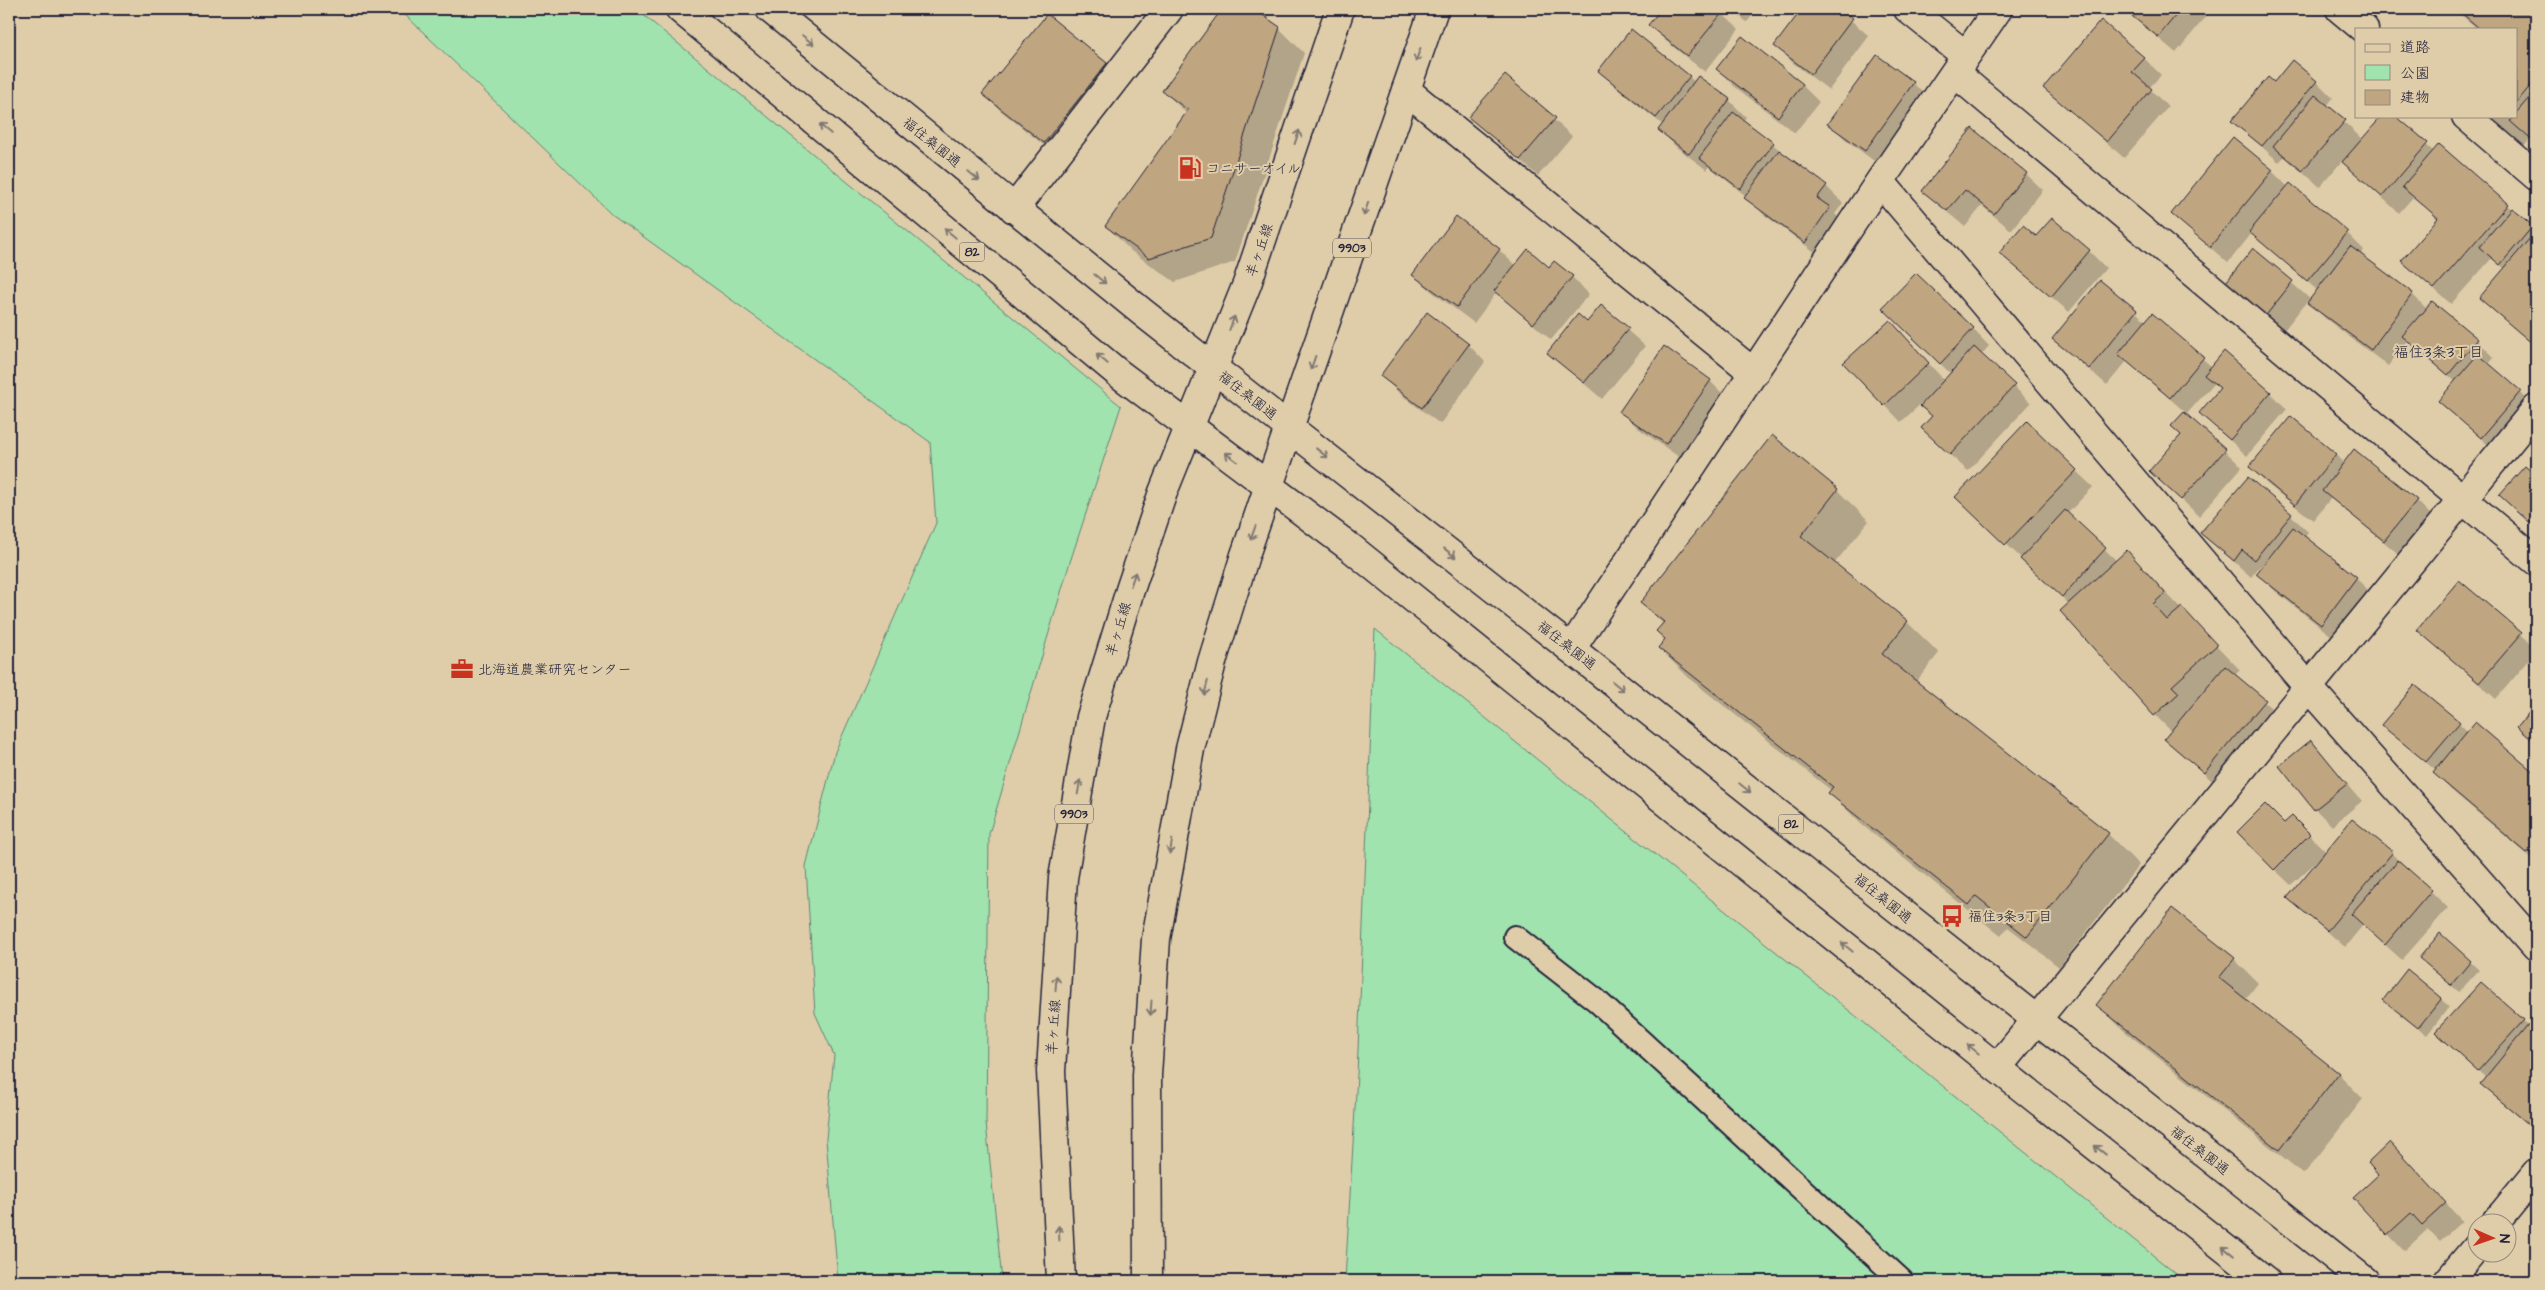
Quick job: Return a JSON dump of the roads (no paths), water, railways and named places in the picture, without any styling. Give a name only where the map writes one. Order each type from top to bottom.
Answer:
[{"type":"main road","name":"82","points":[[680,9],[1118,373],[1351,548],[1997,1068],[2266,1281]]},
{"type":"main road","name":"福住桑園通","points":[[770,9],[1014,209],[1214,369],[1571,649],[2365,1281]]},
{"type":"main road","points":[[1014,209],[1169,9]]},
{"type":"main road","name":"羊ヶ丘線","points":[[1061,1281],[1051,1071],[1063,878],[1091,717],[1130,590],[1163,492],[1191,427],[1247,284],[1340,9]]},
{"type":"main road","name":"9903","points":[[1148,1281],[1147,1075],[1156,939],[1190,749],[1212,662],[1245,555],[1291,428],[1434,9]]},
{"type":"main road","points":[[1908,9],[1960,64],[2461,500],[2536,562]]},
{"type":"main road","points":[[1571,649],[1880,181],[1998,9]]},
{"type":"main road","points":[[1406,90],[1754,372]]},
{"type":"main road","points":[[2468,118],[2536,176]]},
{"type":"main road","points":[[1880,181],[2309,688],[2536,946]]},
{"type":"main road","points":[[1997,1068],[2035,1019],[2309,688],[2536,409]]},
{"type":"main road","points":[[2504,1212],[2536,1173]]},
{"type":"main road","points":[[2448,1281],[2468,1257]]},
{"type":"lane","points":[[1515,936],[1596,1000],[1902,1281]]},
{"type":"place","name":"コニサーオイル","points":[[1190,168]]},
{"type":"place","name":"北海道農業研究センター","points":[[462,669]]},
{"type":"place","name":"福住3条3丁目","points":[[1952,916]]},
{"type":"district","name":"福住3条3丁目","points":[[2439,352]]}]
